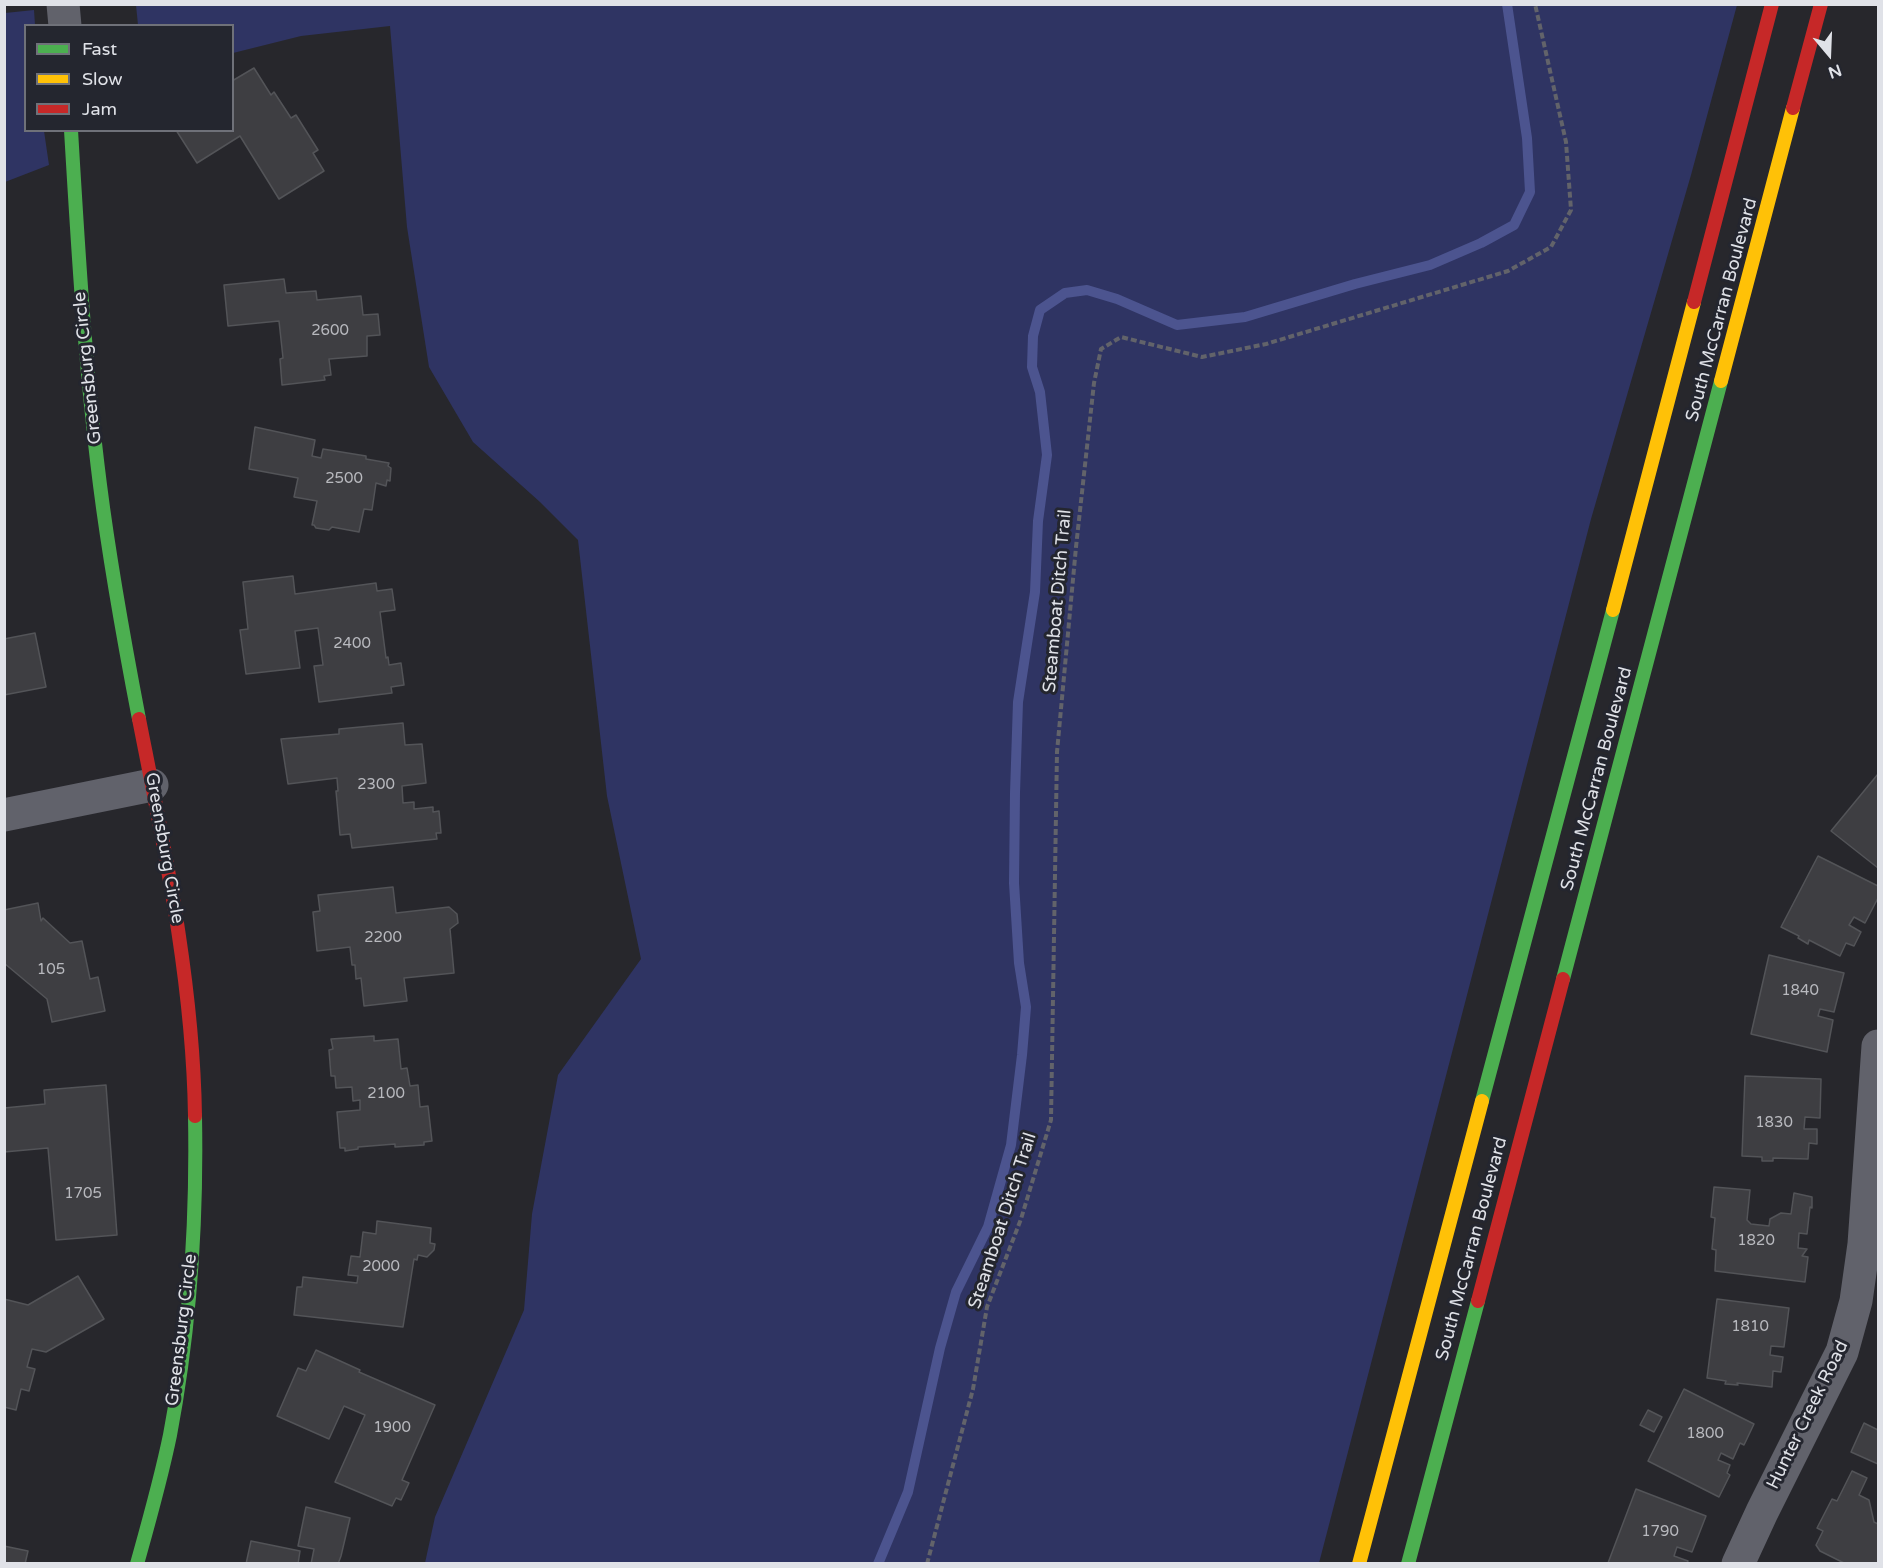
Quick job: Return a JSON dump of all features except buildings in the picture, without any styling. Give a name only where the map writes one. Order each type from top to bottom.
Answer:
[{"type":"main road","name":"South McCarran Boulevard","points":[[1359,1563],[1546,866],[1772,4]]},
{"type":"main road","name":"South McCarran Boulevard","points":[[1408,1563],[1821,4]]},
{"type":"main road","name":"Greensburg Circle","points":[[71,132],[79,275],[93,432],[117,600],[168,862],[186,970],[195,1083],[196,1190],[188,1315],[170,1431],[146,1537],[137,1563]]},
{"type":"street","points":[[63,4],[65,24]]},
{"type":"street","points":[[4,815],[152,785]]},
{"type":"street","name":"Hunter Creek Road","points":[[1738,1563],[1845,1342],[1856,1301],[1864,1244],[1878,1047]]},
{"type":"path","name":"Steamboat Ditch Trail","points":[[927,1563],[973,1389],[987,1307],[1022,1219],[1050,1120],[1057,752],[1078,524],[1094,383],[1101,349],[1121,337],[1202,357],[1266,344],[1508,271],[1551,247],[1571,210],[1566,142],[1535,4]]},
{"type":"shaded area","points":[[136,5],[1737,5],[1691,175],[1591,519],[1319,1563],[425,1563],[435,1517],[524,1310],[532,1214],[558,1075],[641,959],[607,796],[578,540],[540,502],[473,442],[429,367],[407,227],[390,26],[301,36],[234,53],[234,24],[138,24]]},
{"type":"shaded area","points":[[34,10],[35,24],[24,24],[24,132],[44,132],[49,165],[5,182],[5,13]]},
{"type":"waterway","points":[[878,1564],[908,1492],[940,1348],[956,1292],[988,1227],[1011,1145],[1026,1007],[1019,963],[1014,883],[1018,702],[1035,592],[1038,521],[1047,455],[1040,392],[1032,367],[1033,336],[1040,310],[1065,293],[1087,290],[1117,299],[1177,325],[1245,317],[1355,284],[1430,265],[1481,243],[1514,225],[1530,192],[1527,138],[1507,4]]},
{"type":"traffic: fast","points":[[71,132],[95,441],[113,573],[139,719]]},
{"type":"traffic: fast","points":[[1563,979],[1721,381]]},
{"type":"traffic: fast","points":[[1482,1101],[1613,610]]},
{"type":"traffic: fast","points":[[137,1564],[166,1451],[183,1356],[191,1277],[195,1197],[195,1116]]},
{"type":"traffic: fast","points":[[1408,1564],[1478,1301]]},
{"type":"traffic: slow","points":[[1721,381],[1793,108]]},
{"type":"traffic: slow","points":[[1613,610],[1694,302]]},
{"type":"traffic: slow","points":[[1359,1564],[1482,1101]]},
{"type":"traffic: jam","points":[[1694,302],[1772,4]]},
{"type":"traffic: jam","points":[[1793,108],[1821,4]]},
{"type":"traffic: jam","points":[[139,719],[168,867],[183,966],[189,1016],[195,1116]]},
{"type":"traffic: jam","points":[[1478,1301],[1563,979]]}]
